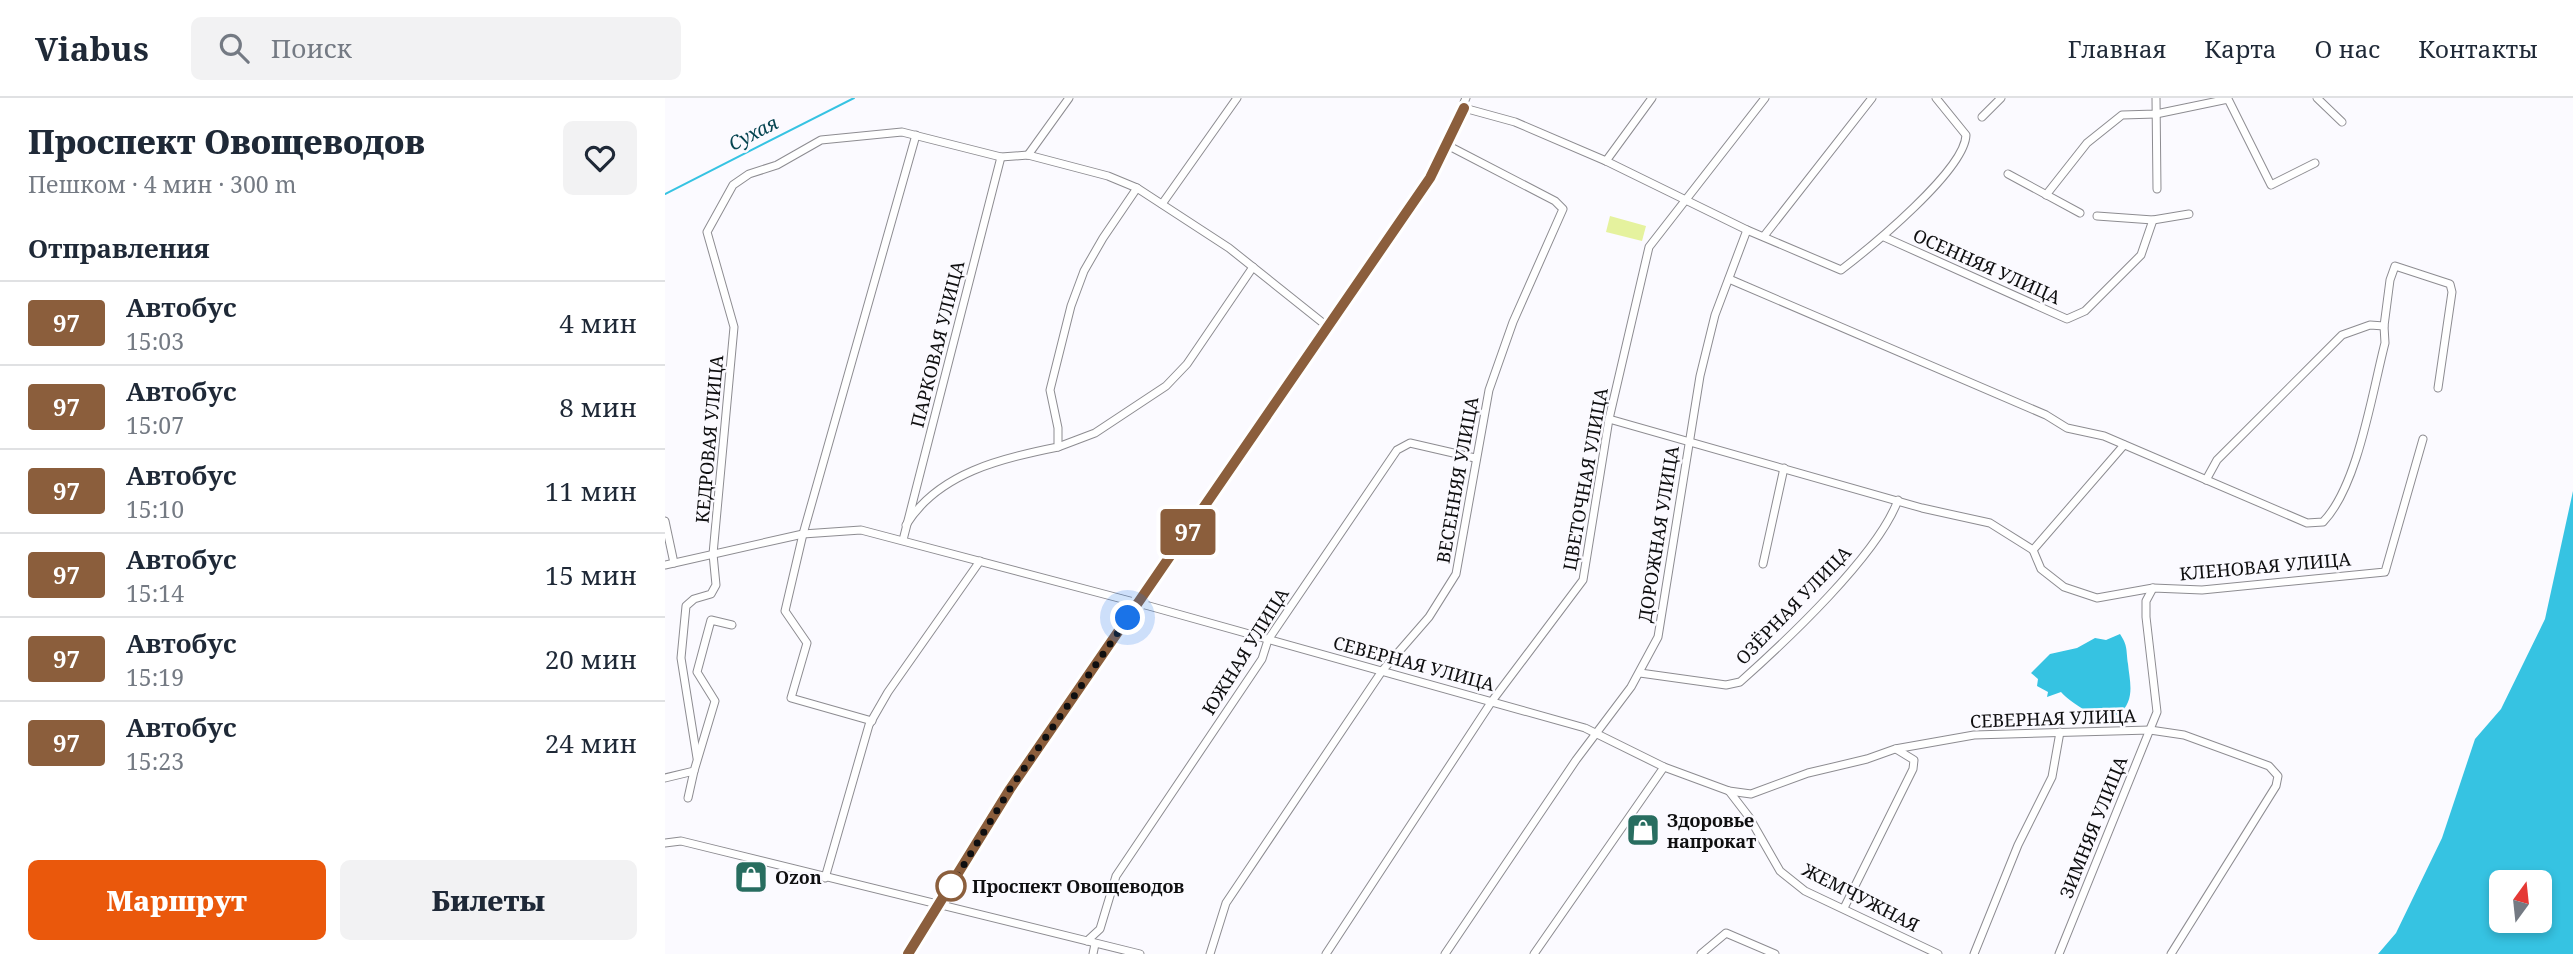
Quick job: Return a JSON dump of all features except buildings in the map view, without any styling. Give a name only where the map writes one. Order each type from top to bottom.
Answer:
[{"type":"street","points":[[1028,155],[1069,98]]},
{"type":"street","points":[[1162,204],[1237,98]]},
{"type":"street","points":[[908,954],[1010,789],[1430,178],[1464,108],[1466,98]]},
{"type":"street","points":[[1606,161],[1652,98]]},
{"type":"street","name":"ЦВЕТОЧНАЯ УЛИЦА","points":[[1326,954],[1492,701],[1583,580],[1588,566],[1609,419],[1649,247],[1765,98]]},
{"type":"street","points":[[1764,236],[1871,98]]},
{"type":"street","points":[[1464,108],[1515,122],[1606,161],[1747,230],[1841,270],[1884,237],[1961,156],[1966,135],[1936,98]]},
{"type":"street","points":[[1982,117],[2001,98]]},
{"type":"street","points":[[2156,98],[2157,190]]},
{"type":"street","points":[[2317,98],[2341,122]]},
{"type":"street","points":[[2046,195],[2087,142],[2122,115],[2156,114],[2228,99],[2271,185],[2315,163]]},
{"type":"street","name":"КЕДРОВАЯ УЛИЦА","points":[[697,758],[681,658],[685,606],[694,599],[711,594],[716,584],[713,554],[734,327],[708,232],[724,199],[741,178],[799,154],[821,140],[902,132],[916,135]]},
{"type":"street","points":[[872,721],[791,698],[807,643],[785,611],[803,534],[916,135],[1001,157],[1028,155],[1108,176],[1137,188],[1253,267],[1328,327]]},
{"type":"street","name":"ВЕСЕННЯЯ УЛИЦА","points":[[1210,954],[1226,903],[1382,671],[1429,617],[1456,574],[1489,390],[1513,322],[1563,209],[1555,201],[1447,145]]},
{"type":"street","name":"ПАРКОВАЯ УЛИЦА","points":[[904,540],[1001,157]]},
{"type":"street","points":[[2008,174],[2080,213]]},
{"type":"street","points":[[1058,447],[1058,428],[1050,390],[1071,306],[1084,271],[1137,188]]},
{"type":"street","points":[[2097,216],[2153,220],[2189,214]]},
{"type":"street","name":"ОСЕННЯЯ УЛИЦА","points":[[1884,237],[2067,319],[2085,312],[2141,255],[2153,220]]},
{"type":"street","name":"ДОРОЖНАЯ УЛИЦА","points":[[1445,954],[1595,734],[1640,673],[1658,636],[1700,376],[1715,315],[1747,230]]},
{"type":"street","points":[[1729,279],[2046,415],[2067,428],[2103,436],[2307,523],[2323,522],[2336,509],[2349,480],[2385,343],[2384,326],[2390,280],[2395,266],[2450,284],[2452,292],[2438,388]]},
{"type":"street","points":[[907,525],[916,509],[974,468],[1058,447],[1095,433],[1165,386],[1187,364],[1253,267]]},
{"type":"street","points":[[2206,480],[2217,460],[2342,335],[2370,325],[2384,326]]},
{"type":"street","name":"КЛЕНОВАЯ УЛИЦА","points":[[1609,419],[1683,439],[1689,444],[1990,523],[2033,550],[2041,569],[2064,587],[2097,598],[2153,588],[2202,590],[2385,572],[2423,439]]},
{"type":"street","name":"ЮЖНАЯ УЛИЦА","points":[[1093,954],[1091,942],[1100,929],[1116,876],[1262,659],[1268,640],[1397,450],[1410,443],[1475,458]]},
{"type":"street","points":[[2033,550],[2124,445]]},
{"type":"street","points":[[1763,564],[1784,468]]},
{"type":"street","name":"ОЗЁРНАЯ УЛИЦА","points":[[1640,673],[1726,685],[1740,682],[1818,606],[1879,538],[1891,519],[1898,500]]},
{"type":"street","points":[[665,521],[674,563]]},
{"type":"street","name":"СЕВЕРНАЯ УЛИЦА","points":[[665,565],[803,534],[861,530],[1139,603],[1585,728],[1664,767],[1729,791],[1751,794],[1808,773],[1867,760],[1895,749],[1974,735],[2150,730],[2184,735],[2269,766],[2278,776],[2276,786],[2171,954]]},
{"type":"street","points":[[825,878],[872,721],[888,692],[980,561]]},
{"type":"street","name":"ЗИМНЯЯ УЛИЦА","points":[[2059,954],[2157,712],[2146,617],[2146,601],[2153,588]]},
{"type":"street","points":[[688,798],[715,701],[697,672],[700,659],[711,620],[732,625]]},
{"type":"street","points":[[1974,954],[2030,821],[2052,777],[2060,732]]},
{"type":"street","points":[[1844,908],[1913,769],[1914,760],[1895,749]]},
{"type":"street","points":[[1534,954],[1664,767]]},
{"type":"street","points":[[665,778],[694,771]]},
{"type":"street","name":"ЖЕМЧУЖНАЯ","points":[[1729,791],[1749,817],[1780,871],[1805,891],[1938,954]]},
{"type":"street","points":[[665,843],[681,841],[1140,954]]},
{"type":"street","points":[[1701,954],[1726,933],[1775,954]]},
{"type":"green space","points":[[1610,216],[1646,226],[1642,241],[1606,232]]},
{"type":"water","points":[[2573,491],[2573,954],[2378,954],[2396,933],[2442,838],[2475,739],[2501,709],[2545,619]]},
{"type":"water","points":[[2120,634],[2126,648],[2130,688],[2128,702],[2122,711],[2114,716],[2095,714],[2061,692],[2047,697],[2048,692],[2037,686],[2038,679],[2031,673],[2050,654],[2077,648],[2095,638],[2106,640]]},
{"type":"waterway","name":"Сухая","points":[[665,194],[854,98]]},
{"type":"bus line","name":"97","points":[[908,954],[1010,789],[1430,178],[1464,108]]},
{"type":"place","name":"Здоровье напрокат","points":[[1643,830]]},
{"type":"place","name":"Ozon","points":[[751,877]]},
{"type":"place","name":"Проспект Овощеводов","points":[[951,886]]},
{"type":"route","points":[[951,886],[1010,789],[1128,618]]}]
